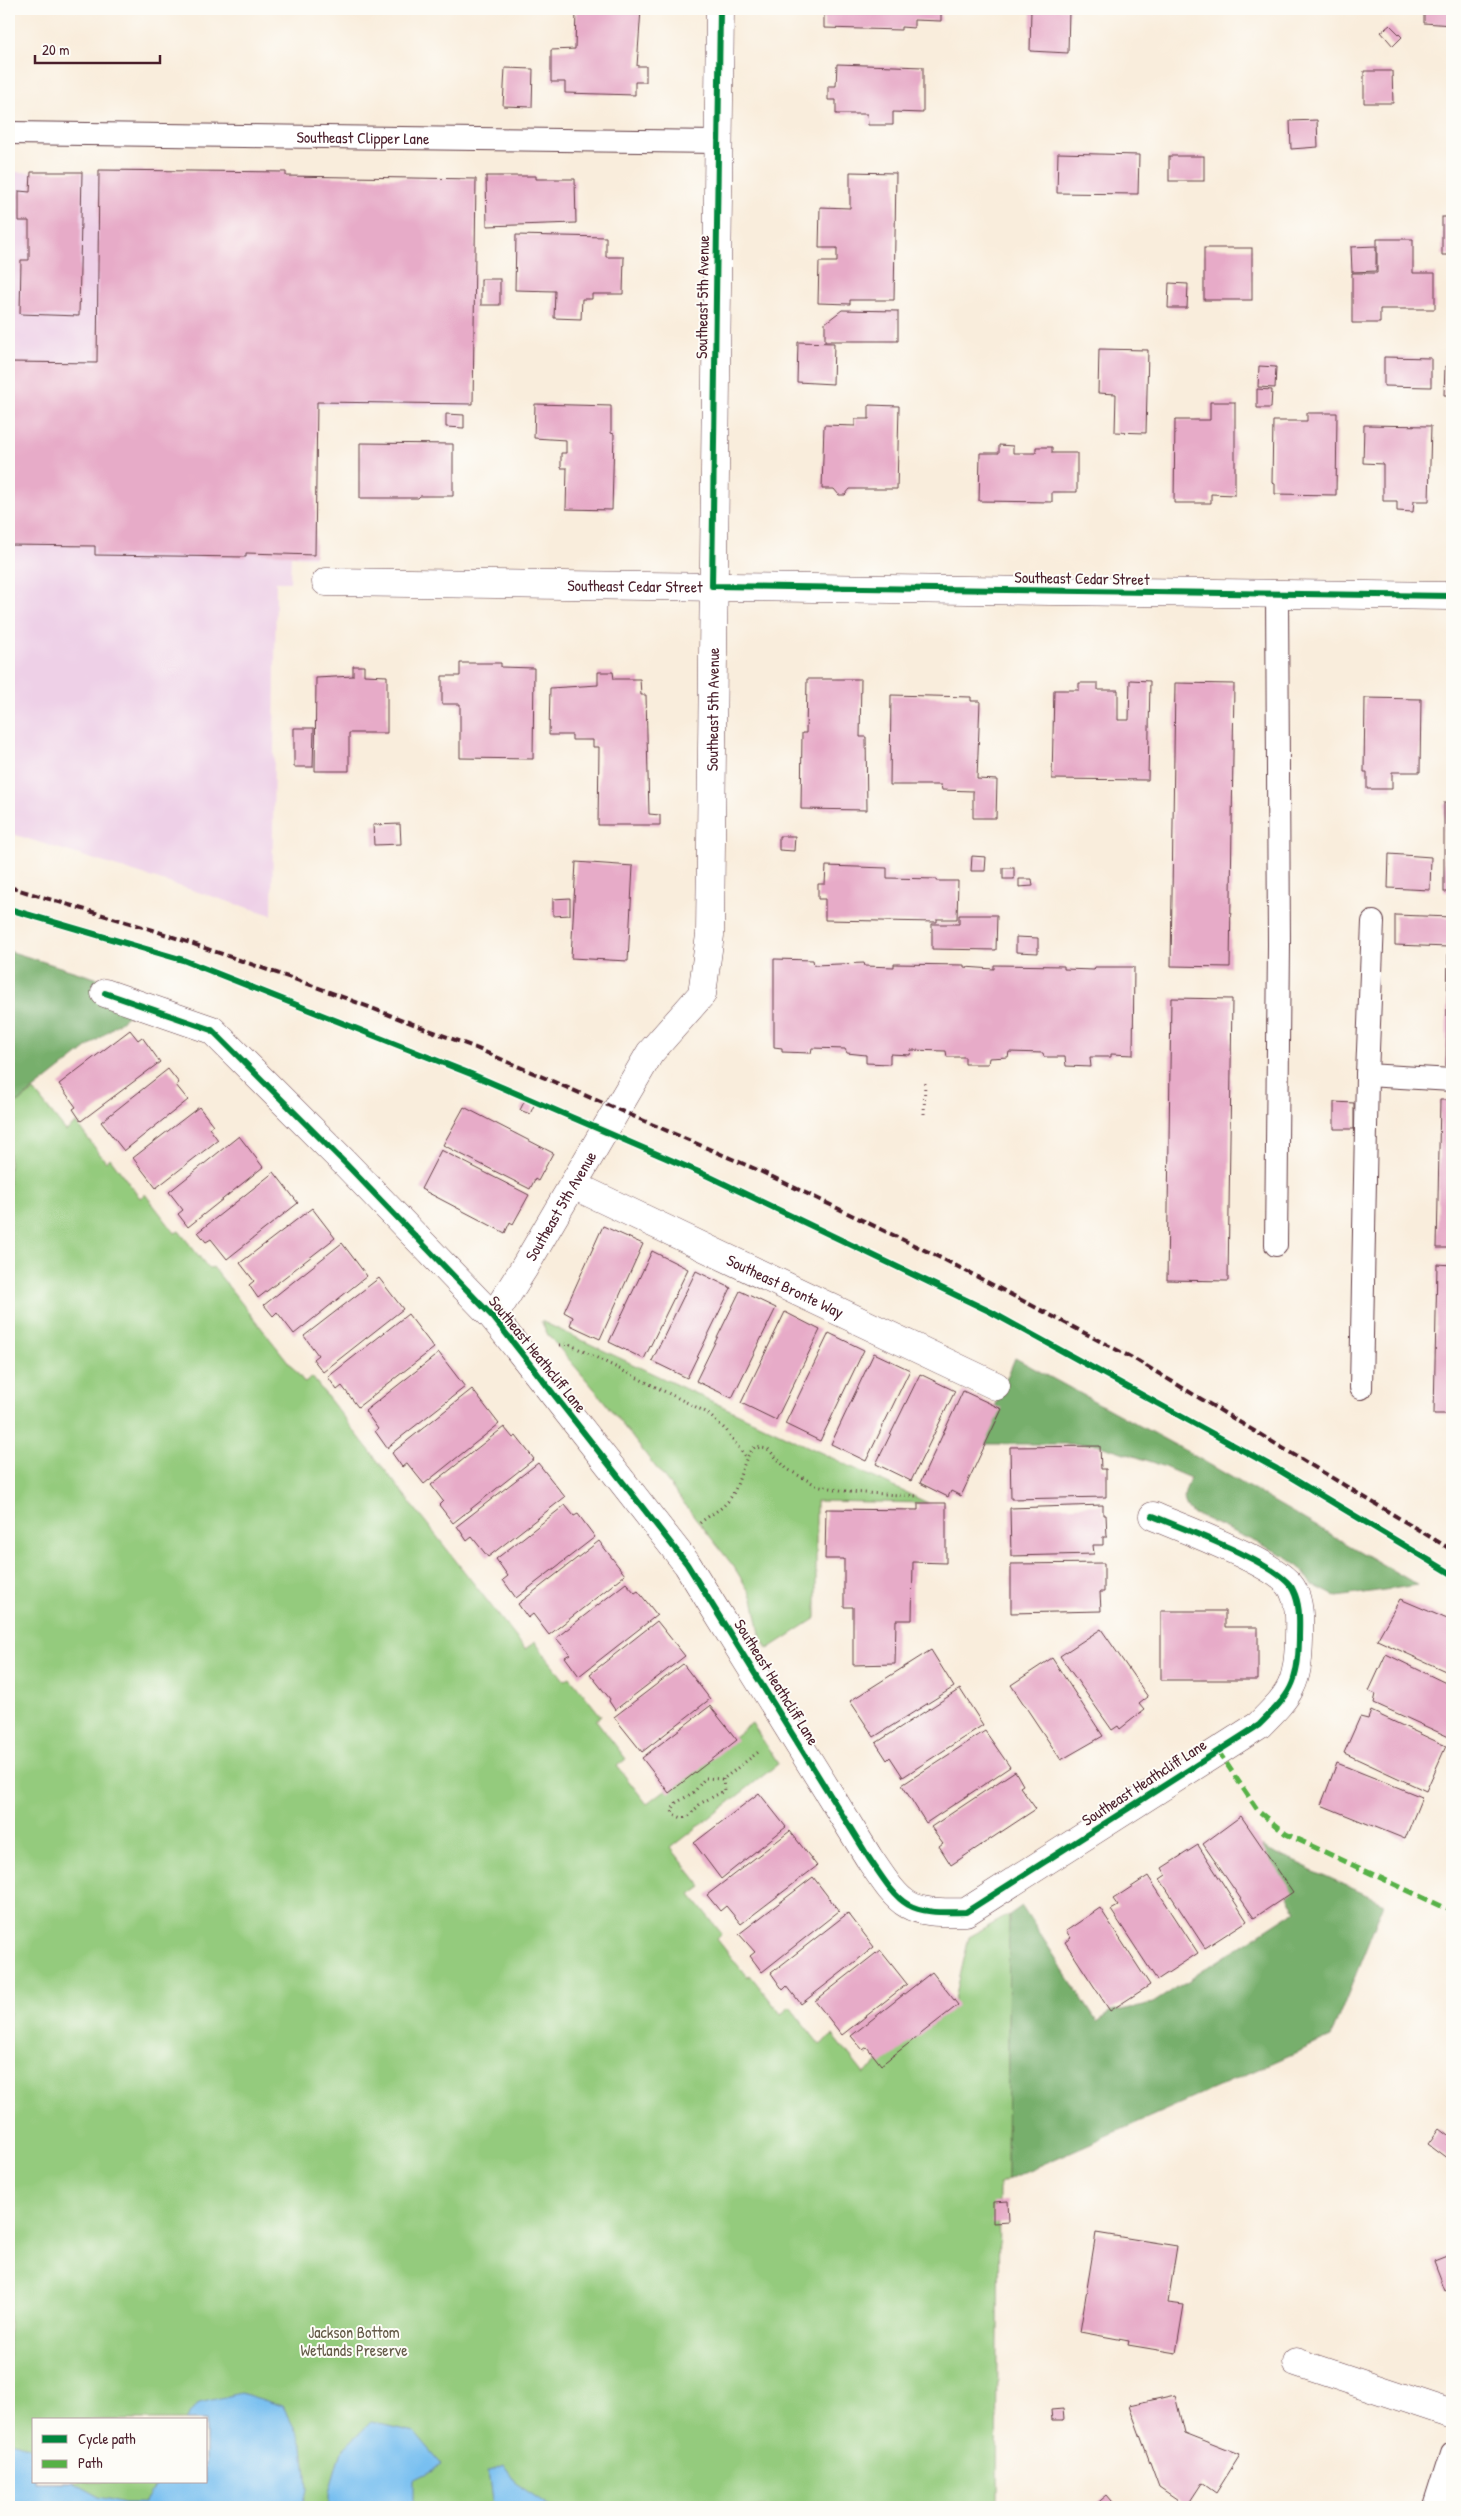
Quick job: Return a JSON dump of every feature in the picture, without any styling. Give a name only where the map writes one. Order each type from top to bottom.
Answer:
[{"type":"street","name":"Southeast 5th Avenue","points":[[493,1317],[574,1185],[650,1053],[702,994],[710,936],[712,586],[720,9]]},
{"type":"street","name":"Southeast Cedar Street","points":[[326,582],[1452,596]]},
{"type":"street","name":"Southeast Heathcliff Lane","points":[[105,993],[212,1030],[345,1163],[493,1317],[687,1564],[894,1895],[913,1909],[944,1913],[966,1912],[1259,1725],[1286,1698],[1298,1669],[1299,1611],[1293,1589],[1276,1573],[1254,1560],[1153,1516]]},
{"type":"street","name":"Southeast Bronte Way","points":[[574,1185],[996,1386]]},
{"type":"street","points":[[1296,2362],[1452,2414]]},
{"type":"lane","name":"Southeast Clipper Lane","points":[[9,133],[718,142]]},
{"type":"lane","points":[[1276,594],[1279,945],[1276,1245]]},
{"type":"lane","points":[[1361,1388],[1367,1075],[1373,922]]},
{"type":"lane","points":[[1367,1075],[1452,1080]]},
{"type":"lane","points":[[1435,2507],[1452,2453]]},
{"type":"path","points":[[924,1081],[924,1114]]},
{"type":"path","points":[[532,1366],[561,1344],[569,1344],[706,1412],[726,1430],[747,1459]]},
{"type":"path","points":[[674,1547],[730,1498],[739,1483],[750,1451],[755,1447],[768,1449],[787,1469],[816,1485],[850,1492],[916,1496]]},
{"type":"path","points":[[723,1779],[724,1792],[701,1802],[688,1817],[682,1818],[673,1814],[672,1810],[676,1802],[694,1792],[705,1778],[723,1779],[790,1730]]},
{"type":"shaded area","points":[[9,172],[473,179],[471,407],[317,405],[314,557],[291,556],[290,582],[276,582],[272,915],[9,833]]},
{"type":"green space","points":[[9,951],[153,996],[17,1103],[9,1088]]},
{"type":"green space","name":"Jackson Bottom Wetlands Preserve","points":[[9,1088],[17,1103],[34,1091],[66,1131],[76,1123],[106,1162],[110,1158],[140,1198],[145,1194],[175,1233],[179,1231],[209,1269],[213,1267],[305,1383],[312,1377],[525,1649],[535,1642],[564,1680],[570,1677],[601,1716],[596,1720],[626,1759],[617,1766],[647,1804],[752,1723],[778,1764],[671,1848],[702,1887],[691,1895],[722,1934],[717,1939],[747,1977],[750,1975],[781,2014],[790,2007],[820,2045],[833,2035],[864,2074],[954,2003],[969,1937],[1009,1915],[1007,2180],[999,2184],[997,2507],[9,2507]]},
{"type":"green space","points":[[541,1321],[928,1503],[816,1501],[816,1618],[768,1649],[760,1634],[753,1598],[734,1567],[596,1391],[548,1335]]},
{"type":"green space","points":[[1015,1358],[1186,1451],[1418,1585],[1337,1597],[1311,1584],[1302,1570],[1286,1556],[1190,1512],[1184,1500],[1190,1478],[1155,1463],[1097,1444],[980,1444]]},
{"type":"green space","points":[[1252,1842],[1384,1903],[1331,2037],[1007,2180],[1009,1915],[1022,1906],[1097,2022],[1112,2012],[1153,2003],[1296,1910]]},
{"type":"water","points":[[241,2393],[283,2406],[303,2445],[307,2488],[303,2507],[9,2507],[9,2440],[29,2447],[32,2450],[32,2484],[76,2484],[99,2497],[125,2503],[144,2503],[156,2484],[208,2484],[208,2418],[188,2418],[199,2403]]},
{"type":"water","points":[[371,2422],[414,2432],[442,2465],[413,2480],[413,2507],[329,2507],[329,2492],[341,2451]]},
{"type":"water","points":[[504,2465],[518,2485],[551,2507],[493,2507],[488,2472]]},
{"type":"building","points":[[576,9],[641,9],[637,66],[646,66],[646,82],[635,82],[635,95],[565,93],[565,82],[551,82],[551,50],[575,49]]},
{"type":"building","points":[[824,9],[941,9],[941,21],[914,20],[914,28],[901,27],[901,30],[824,28]]},
{"type":"building","points":[[1031,9],[1069,9],[1068,53],[1030,51]]},
{"type":"building","points":[[1424,9],[1452,9],[1452,25],[1424,23]]},
{"type":"building","points":[[1390,25],[1402,37],[1393,46],[1381,32]]},
{"type":"building","points":[[837,64],[923,67],[923,113],[893,112],[893,125],[868,125],[867,114],[836,114],[836,100],[828,100],[828,86],[836,86]]},
{"type":"building","points":[[505,68],[533,69],[532,107],[503,106]]},
{"type":"building","points":[[1364,71],[1392,71],[1393,103],[1364,103]]},
{"type":"building","points":[[1317,120],[1318,147],[1291,149],[1290,121]]},
{"type":"building","points":[[1058,153],[1139,155],[1138,194],[1057,193]]},
{"type":"building","points":[[1169,156],[1204,156],[1204,181],[1169,181]]},
{"type":"building","points":[[99,170],[286,172],[286,176],[476,179],[473,404],[317,402],[315,555],[246,553],[246,557],[95,555],[95,546],[9,545],[9,362],[97,363]]},
{"type":"building","points":[[31,172],[82,172],[79,316],[20,314],[21,260],[29,260],[29,221],[19,221],[19,191],[30,192]]},
{"type":"building","points":[[850,172],[896,173],[894,300],[850,300],[850,304],[818,303],[819,262],[837,262],[837,248],[819,248],[820,207],[850,208]]},
{"type":"building","points":[[486,176],[536,176],[536,179],[575,179],[576,223],[487,226]]},
{"type":"building","points":[[1442,217],[1452,217],[1452,255],[1442,255]]},
{"type":"building","points":[[516,235],[606,237],[606,257],[624,257],[623,294],[592,294],[592,299],[582,299],[581,319],[554,318],[555,291],[515,290]]},
{"type":"building","points":[[1377,239],[1413,239],[1413,273],[1435,273],[1435,309],[1380,309],[1380,323],[1352,323],[1352,273],[1377,273]]},
{"type":"building","points":[[1376,246],[1376,271],[1352,272],[1351,247]]},
{"type":"building","points":[[1204,248],[1252,248],[1252,300],[1204,300]]},
{"type":"building","points":[[481,279],[500,279],[500,305],[481,305]]},
{"type":"building","points":[[1169,283],[1188,284],[1187,308],[1168,308]]},
{"type":"building","points":[[842,310],[898,311],[898,341],[825,341],[825,323]]},
{"type":"building","points":[[798,342],[834,343],[833,384],[797,382]]},
{"type":"building","points":[[1099,349],[1148,350],[1146,433],[1115,432],[1116,394],[1098,393]]},
{"type":"building","points":[[1384,357],[1431,358],[1431,387],[1384,386]]},
{"type":"building","points":[[1259,366],[1276,367],[1275,388],[1258,387]]},
{"type":"building","points":[[1445,366],[1452,366],[1452,395],[1444,395]]},
{"type":"building","points":[[1257,389],[1272,390],[1271,408],[1257,408]]},
{"type":"building","points":[[1210,402],[1235,402],[1235,495],[1211,494],[1211,503],[1174,503],[1175,420],[1210,420]]},
{"type":"building","points":[[535,404],[611,406],[611,433],[614,434],[612,510],[566,509],[567,468],[561,468],[561,453],[566,453],[566,440],[534,438]]},
{"type":"building","points":[[869,405],[899,406],[897,489],[850,489],[845,495],[839,495],[834,489],[822,489],[824,425],[855,426],[855,419],[869,419]]},
{"type":"building","points":[[1307,413],[1337,413],[1336,495],[1275,494],[1275,484],[1272,483],[1273,421],[1307,421]]},
{"type":"building","points":[[446,414],[464,415],[464,428],[446,427]]},
{"type":"building","points":[[1364,425],[1431,426],[1429,501],[1414,501],[1413,512],[1397,511],[1397,501],[1383,501],[1383,464],[1363,463]]},
{"type":"building","points":[[360,443],[453,444],[453,496],[360,498]]},
{"type":"building","points":[[999,445],[1013,446],[1013,453],[1036,453],[1036,447],[1052,447],[1052,453],[1077,453],[1077,492],[1052,492],[1052,502],[979,501],[980,453],[999,453]]},
{"type":"building","points":[[460,663],[501,663],[501,667],[534,668],[533,759],[460,758],[460,704],[442,704],[442,676],[460,676]]},
{"type":"building","points":[[353,666],[364,666],[364,675],[387,676],[387,733],[349,733],[349,771],[315,771],[316,678],[353,676]]},
{"type":"building","points":[[598,672],[613,672],[614,679],[640,679],[641,695],[646,695],[649,814],[660,815],[660,825],[598,825],[599,747],[593,747],[593,740],[572,740],[572,735],[549,735],[550,688],[598,685]]},
{"type":"building","points":[[807,679],[861,679],[860,737],[866,737],[867,810],[801,809],[802,733],[806,733]]},
{"type":"building","points":[[1130,680],[1150,681],[1148,780],[1052,779],[1054,690],[1079,690],[1079,683],[1098,683],[1098,690],[1118,690],[1118,720],[1129,720]]},
{"type":"building","points":[[1175,683],[1234,684],[1230,967],[1171,966]]},
{"type":"building","points":[[891,695],[971,697],[971,701],[980,701],[977,779],[997,780],[996,818],[973,818],[973,791],[942,790],[941,785],[890,785]]},
{"type":"building","points":[[1365,698],[1421,699],[1420,772],[1392,772],[1392,789],[1367,789],[1367,772],[1364,772]]},
{"type":"building","points":[[294,728],[314,728],[313,767],[294,767]]},
{"type":"building","points":[[1444,803],[1452,803],[1452,892],[1444,892]]},
{"type":"building","points":[[400,824],[401,844],[374,845],[373,825]]},
{"type":"building","points":[[779,836],[795,836],[794,851],[779,850]]},
{"type":"building","points":[[1389,854],[1431,857],[1430,890],[1388,888]]},
{"type":"building","points":[[972,856],[986,857],[985,871],[971,871]]},
{"type":"building","points":[[576,862],[633,866],[628,961],[571,958]]},
{"type":"building","points":[[826,866],[887,868],[887,878],[958,881],[957,919],[937,919],[937,922],[825,920],[825,899],[818,899],[818,884],[825,884]]},
{"type":"building","points":[[1003,868],[1014,868],[1014,879],[1003,879]]},
{"type":"building","points":[[1019,879],[1032,879],[1033,886],[1019,887]]},
{"type":"building","points":[[570,898],[570,915],[553,916],[553,899]]},
{"type":"building","points":[[959,915],[997,915],[996,950],[932,949],[932,924],[959,924]]},
{"type":"building","points":[[1395,915],[1452,917],[1452,1066],[1446,1066],[1448,947],[1395,945]]},
{"type":"building","points":[[1016,937],[1038,938],[1038,953],[1016,952]]},
{"type":"building","points":[[774,959],[813,960],[814,965],[864,963],[865,966],[894,967],[894,964],[964,965],[964,967],[994,969],[994,965],[1064,966],[1064,969],[1094,970],[1095,967],[1134,967],[1133,1055],[1111,1054],[1111,1057],[1090,1057],[1091,1067],[1066,1066],[1065,1057],[1044,1057],[1043,1053],[1009,1052],[1008,1057],[989,1058],[988,1064],[965,1064],[965,1057],[947,1057],[946,1051],[911,1050],[910,1055],[890,1054],[890,1064],[866,1063],[866,1055],[847,1053],[845,1049],[812,1048],[811,1053],[782,1052],[782,1048],[774,1047]]},
{"type":"building","points":[[1171,998],[1232,999],[1228,1281],[1167,1280]]},
{"type":"building","points":[[130,1030],[138,1040],[142,1037],[160,1062],[81,1121],[73,1109],[76,1107],[59,1084]]},
{"type":"building","points":[[168,1069],[179,1083],[176,1085],[188,1100],[124,1151],[101,1122]]},
{"type":"building","points":[[525,1100],[535,1103],[530,1114],[520,1110]]},
{"type":"building","points":[[1440,1100],[1452,1100],[1452,1248],[1437,1248]]},
{"type":"building","points":[[1334,1102],[1354,1103],[1354,1129],[1334,1129]]},
{"type":"building","points":[[199,1107],[213,1125],[209,1128],[218,1140],[156,1188],[133,1158]]},
{"type":"building","points":[[464,1107],[553,1153],[538,1181],[535,1179],[530,1189],[443,1145]]},
{"type":"building","points":[[239,1136],[263,1167],[188,1227],[178,1214],[183,1210],[169,1192]]},
{"type":"building","points":[[441,1150],[529,1195],[513,1224],[510,1222],[505,1233],[421,1189]]},
{"type":"building","points":[[274,1172],[298,1203],[227,1259],[211,1239],[206,1242],[198,1232]]},
{"type":"building","points":[[312,1208],[335,1238],[258,1298],[249,1285],[254,1281],[240,1263]]},
{"type":"building","points":[[603,1226],[643,1244],[600,1339],[570,1325],[573,1317],[564,1312]]},
{"type":"building","points":[[342,1243],[367,1276],[294,1334],[277,1312],[273,1316],[264,1305]]},
{"type":"building","points":[[652,1251],[688,1269],[644,1359],[609,1342]]},
{"type":"building","points":[[1437,1264],[1452,1265],[1452,1414],[1434,1414]]},
{"type":"building","points":[[696,1271],[731,1288],[687,1378],[652,1361]]},
{"type":"building","points":[[379,1278],[403,1309],[323,1372],[313,1359],[318,1355],[304,1336]]},
{"type":"building","points":[[740,1291],[776,1308],[732,1398],[696,1381]]},
{"type":"building","points":[[785,1312],[820,1330],[776,1420],[741,1403]]},
{"type":"building","points":[[408,1314],[434,1348],[358,1407],[342,1386],[337,1390],[328,1377]]},
{"type":"building","points":[[829,1333],[864,1350],[820,1441],[785,1424]]},
{"type":"building","points":[[439,1353],[465,1387],[387,1448],[375,1431],[378,1429],[365,1411]]},
{"type":"building","points":[[874,1353],[910,1370],[866,1461],[831,1444]]},
{"type":"building","points":[[920,1374],[955,1391],[911,1481],[876,1464]]},
{"type":"building","points":[[472,1389],[499,1424],[424,1484],[407,1463],[402,1467],[392,1453]]},
{"type":"building","points":[[963,1391],[1002,1409],[961,1496],[951,1491],[948,1497],[920,1483]]},
{"type":"building","points":[[504,1427],[513,1438],[516,1436],[534,1459],[453,1523],[439,1505],[443,1501],[431,1485]]},
{"type":"building","points":[[1100,1446],[1101,1469],[1106,1469],[1106,1497],[1011,1499],[1010,1447]]},
{"type":"building","points":[[538,1463],[565,1497],[488,1557],[472,1537],[467,1541],[457,1526]]},
{"type":"building","points":[[918,1503],[946,1503],[946,1563],[913,1562],[912,1620],[896,1620],[895,1664],[853,1665],[853,1607],[844,1607],[844,1559],[825,1559],[826,1509],[918,1510]]},
{"type":"building","points":[[565,1505],[574,1516],[578,1514],[595,1537],[516,1598],[503,1580],[508,1576],[496,1559]]},
{"type":"building","points":[[1103,1505],[1103,1515],[1106,1515],[1107,1537],[1103,1537],[1103,1545],[1093,1545],[1094,1554],[1011,1556],[1010,1508]]},
{"type":"building","points":[[599,1541],[625,1575],[549,1635],[533,1614],[528,1618],[518,1604]]},
{"type":"building","points":[[1104,1563],[1104,1592],[1100,1592],[1101,1611],[1011,1613],[1011,1564]]},
{"type":"building","points":[[626,1583],[635,1593],[638,1591],[657,1615],[579,1676],[565,1657],[570,1654],[556,1638]]},
{"type":"building","points":[[1400,1599],[1452,1621],[1452,1674],[1377,1640]]},
{"type":"building","points":[[1161,1611],[1225,1611],[1225,1627],[1258,1627],[1258,1680],[1161,1680]]},
{"type":"building","points":[[657,1621],[685,1656],[615,1710],[609,1701],[610,1699],[590,1674]]},
{"type":"building","points":[[1101,1629],[1148,1697],[1139,1704],[1144,1710],[1120,1729],[1118,1726],[1112,1730],[1060,1656]]},
{"type":"building","points":[[931,1650],[954,1687],[874,1737],[850,1701]]},
{"type":"building","points":[[1386,1654],[1452,1686],[1452,1731],[1449,1737],[1374,1703],[1376,1694],[1369,1691]]},
{"type":"building","points":[[1052,1658],[1103,1736],[1061,1760],[1011,1685]]},
{"type":"building","points":[[683,1664],[710,1699],[642,1752],[614,1717]]},
{"type":"building","points":[[960,1689],[983,1725],[903,1777],[890,1757],[887,1760],[876,1743]]},
{"type":"building","points":[[710,1706],[737,1740],[669,1793],[642,1758]]},
{"type":"building","points":[[1371,1711],[1446,1746],[1426,1791],[1344,1753],[1360,1717],[1368,1719]]},
{"type":"building","points":[[985,1731],[1010,1767],[926,1823],[902,1785]]},
{"type":"building","points":[[1337,1763],[1422,1797],[1405,1839],[1321,1805]]},
{"type":"building","points":[[1015,1771],[1023,1785],[1020,1787],[1036,1809],[951,1865],[939,1846],[943,1843],[931,1827]]},
{"type":"building","points":[[759,1793],[786,1827],[721,1879],[694,1843]]},
{"type":"building","points":[[1241,1816],[1293,1892],[1254,1918],[1203,1844]]},
{"type":"building","points":[[790,1831],[817,1866],[741,1924],[726,1906],[720,1911],[707,1895]]},
{"type":"building","points":[[1198,1845],[1247,1921],[1205,1948],[1160,1879],[1166,1875],[1162,1868]]},
{"type":"building","points":[[1148,1876],[1198,1953],[1157,1980],[1111,1910],[1118,1906],[1113,1899]]},
{"type":"building","points":[[813,1877],[839,1911],[762,1972],[750,1956],[755,1952],[739,1934]]},
{"type":"building","points":[[1100,1908],[1150,1985],[1110,2011],[1065,1942],[1071,1938],[1066,1931]]},
{"type":"building","points":[[848,1913],[874,1947],[801,2004],[787,1986],[783,1990],[771,1973]]},
{"type":"building","points":[[880,1950],[907,1984],[842,2035],[815,2001]]},
{"type":"building","points":[[932,1972],[958,2005],[881,2065],[867,2047],[863,2050],[851,2036]]},
{"type":"building","points":[[1439,2129],[1452,2139],[1452,2162],[1428,2144]]},
{"type":"building","points":[[1008,2201],[1009,2222],[993,2223],[993,2202]]},
{"type":"building","points":[[1096,2233],[1177,2246],[1168,2303],[1184,2305],[1176,2353],[1128,2345],[1129,2341],[1080,2332]]},
{"type":"building","points":[[1452,2254],[1452,2295],[1449,2288],[1445,2290],[1434,2261]]},
{"type":"building","points":[[1175,2395],[1184,2433],[1240,2455],[1216,2493],[1202,2483],[1187,2506],[1159,2487],[1129,2405]]},
{"type":"building","points":[[1063,2409],[1064,2420],[1052,2420],[1051,2410]]},
{"type":"building","points":[[1107,2495],[1117,2507],[1094,2506]]},
{"type":"railway","points":[[9,887],[153,930],[311,985],[471,1046],[760,1171],[945,1260],[1138,1361],[1452,1550]]},
{"type":"marked path","points":[[1218,1751],[1259,1812],[1286,1834],[1452,1911]]},
{"type":"cycle path","points":[[720,9],[712,586],[1452,596]]},
{"type":"cycle path","points":[[9,909],[183,960],[471,1074],[708,1176],[991,1312],[1277,1469],[1452,1574]]},
{"type":"cycle path","points":[[105,993],[212,1030],[345,1163],[493,1317],[687,1564],[869,1858],[898,1897],[917,1909],[966,1912],[1259,1725],[1279,1705],[1291,1687],[1297,1667],[1299,1614],[1296,1596],[1285,1580],[1270,1569],[1230,1548],[1153,1516]]}]
